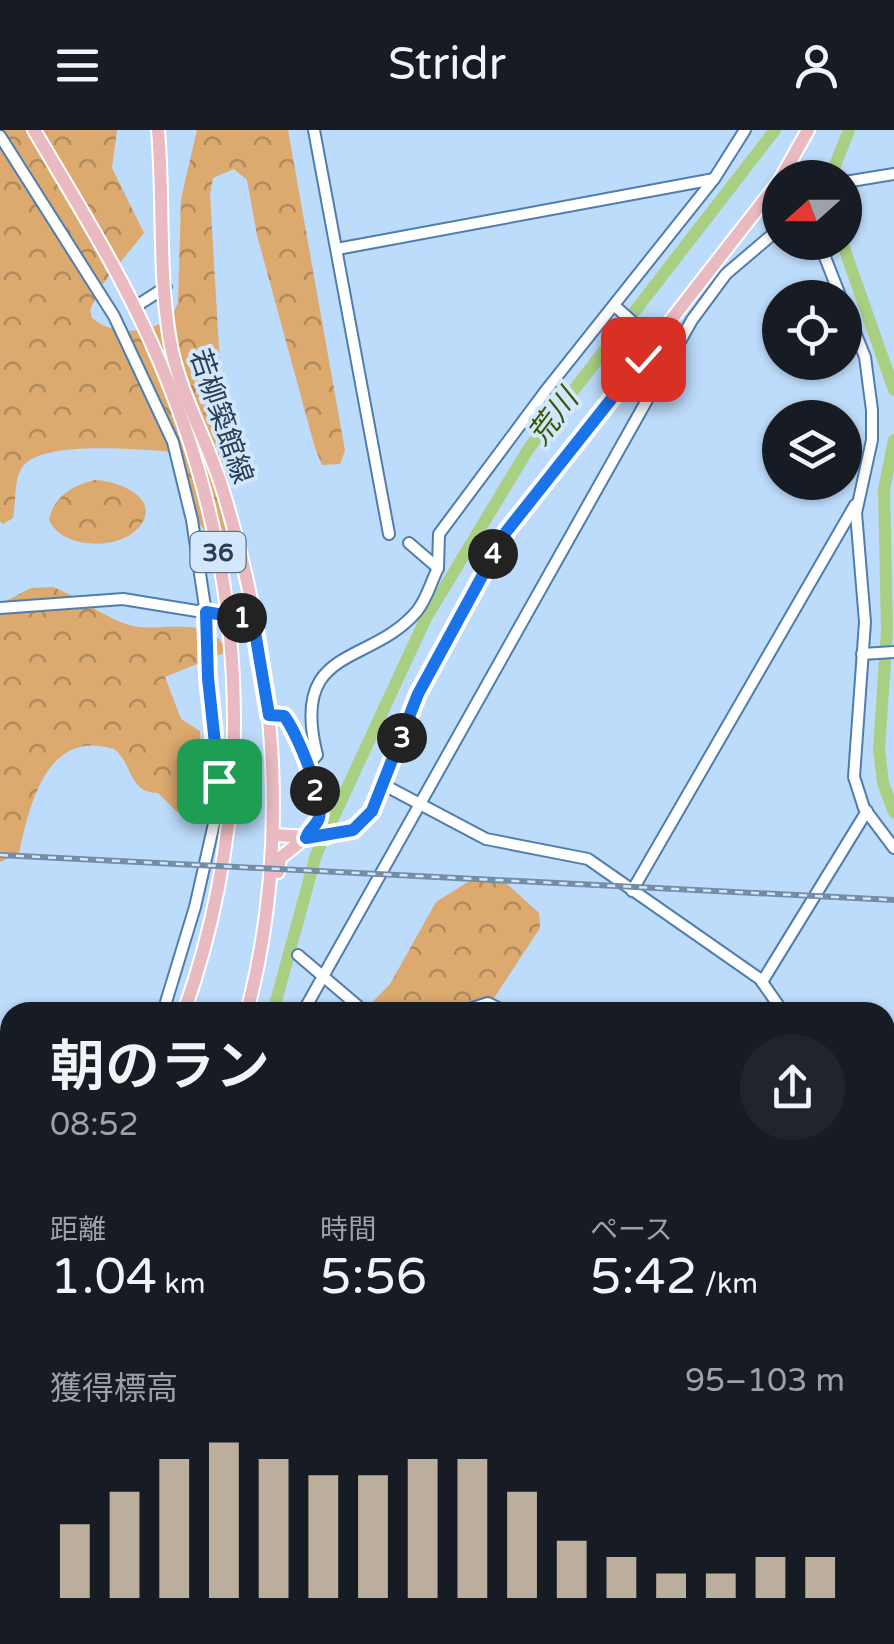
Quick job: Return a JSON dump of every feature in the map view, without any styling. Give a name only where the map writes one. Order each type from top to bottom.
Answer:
[{"type":"main road","name":"36","points":[[34,130],[152,343],[197,462],[226,590],[236,696],[234,776],[212,918],[188,1002]]},
{"type":"main road","name":"若柳築館線","points":[[158,130],[170,344],[223,491],[253,620],[269,715],[274,835],[270,902]]},
{"type":"main road","points":[[791,160],[808,130]]},
{"type":"main road","points":[[274,835],[309,838],[342,834],[363,822],[384,785],[418,694],[498,546],[528,500],[656,344],[762,204]]},
{"type":"main road","points":[[249,1002],[280,858],[309,838]]},
{"type":"street","points":[[314,130],[389,534]]},
{"type":"street","points":[[307,766],[317,755],[312,724],[319,682],[354,651],[413,615],[438,568],[439,534],[546,388],[618,309],[714,179],[745,130]]},
{"type":"street","points":[[0,136],[120,313],[173,442],[208,612],[218,806],[186,943],[166,1002]]},
{"type":"street","points":[[862,179],[894,174]]},
{"type":"street","points":[[337,250],[714,179]]},
{"type":"street","points":[[309,1002],[708,297],[726,274],[762,243]]},
{"type":"street","points":[[141,302],[166,287]]},
{"type":"street","points":[[618,309],[656,344]]},
{"type":"street","points":[[862,350],[872,410],[872,440],[862,486]]},
{"type":"street","points":[[643,359],[655,388]]},
{"type":"street","points":[[859,500],[856,530],[864,601],[854,771],[867,811],[894,848]]},
{"type":"street","points":[[632,890],[844,517],[859,500]]},
{"type":"street","points":[[409,543],[438,568]]},
{"type":"street","points":[[0,608],[123,598],[253,620]]},
{"type":"street","points":[[862,654],[894,652]]},
{"type":"street","points":[[269,715],[287,719],[307,766],[319,817],[309,838]]},
{"type":"street","points":[[384,785],[486,839],[588,860],[762,982],[775,1002]]},
{"type":"street","points":[[762,982],[867,811]]},
{"type":"street","points":[[298,955],[353,1002]]},
{"type":"green space","points":[[0,130],[117,130],[112,168],[144,233],[102,285],[90,310],[92,318],[101,324],[131,331],[171,318],[178,303],[181,199],[197,130],[288,130],[345,451],[340,464],[322,465],[315,448],[257,235],[247,180],[234,169],[213,178],[210,194],[229,521],[225,533],[212,538],[193,517],[182,460],[176,453],[130,449],[64,450],[29,461],[18,476],[13,518],[3,524]]},
{"type":"green space","points":[[95,480],[124,487],[141,499],[145,507],[140,526],[120,540],[78,542],[56,530],[49,520],[65,493]]},
{"type":"green space","points":[[53,587],[129,625],[198,628],[220,640],[227,652],[165,677],[181,719],[200,731],[205,813],[178,813],[158,793],[141,788],[114,749],[91,745],[72,749],[57,759],[36,793],[19,853],[0,862],[0,604],[31,588]]},
{"type":"green space","points":[[471,880],[505,882],[539,913],[540,928],[492,1002],[373,1002],[390,984],[436,902]]},
{"type":"waterway","name":"荒川","points":[[276,1002],[316,855],[426,618],[529,448],[775,130]]},
{"type":"waterway","points":[[837,160],[849,130]]},
{"type":"waterway","points":[[848,260],[894,390]]},
{"type":"waterway","points":[[894,440],[884,490],[887,630],[879,749],[883,783],[894,812]]},
{"type":"railway","points":[[0,855],[894,900]]},
{"type":"route","points":[[219,781],[208,678],[206,612],[253,620],[269,715],[284,716],[294,729],[318,801],[319,817],[306,838],[342,834],[363,822],[384,785],[418,694],[506,532],[643,359]]}]
